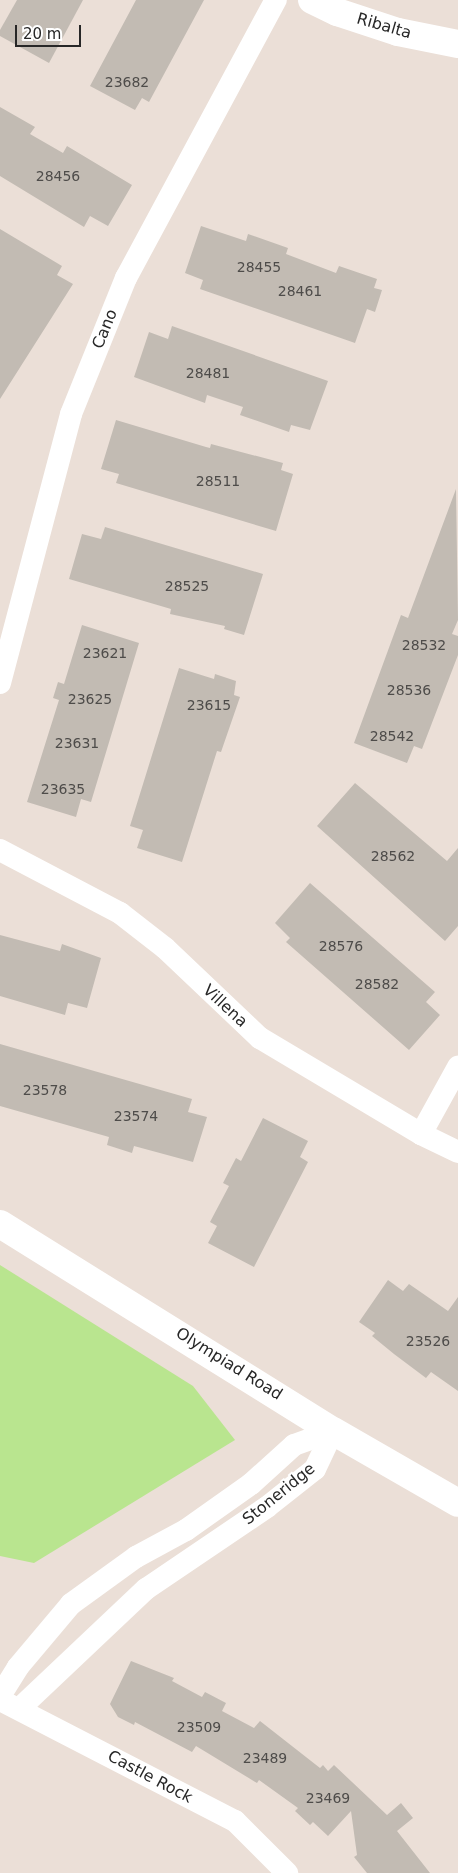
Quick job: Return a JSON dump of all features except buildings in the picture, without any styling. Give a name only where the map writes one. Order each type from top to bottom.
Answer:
[{"type":"main road","name":"Ribalta","points":[[312,0],[337,12],[398,32],[458,44]]},
{"type":"main road","name":"Olympiad Road","points":[[0,1224],[333,1431],[458,1503]]},
{"type":"street","name":"Cano","points":[[0,683],[74,405],[126,278],[276,0]]},
{"type":"street","name":"Villena","points":[[0,850],[120,914],[165,948],[260,1038],[421,1134],[458,1152]]},
{"type":"street","points":[[421,1134],[458,1067]]},
{"type":"street","name":"Stoneridge","points":[[0,1696],[18,1666],[43,1636],[80,1598],[136,1557],[186,1530],[248,1486],[294,1445],[333,1431]]},
{"type":"street","name":"Stoneridge","points":[[10,1705],[72,1658],[146,1589],[267,1507],[315,1469],[333,1431]]},
{"type":"street","points":[[248,1486],[267,1507]]},
{"type":"street","points":[[43,1636],[72,1658]]},
{"type":"street","name":"Castle Rock","points":[[10,1705],[235,1822],[287,1873]]},
{"type":"green space","points":[[0,1265],[193,1386],[235,1440],[34,1563],[0,1556]]}]
